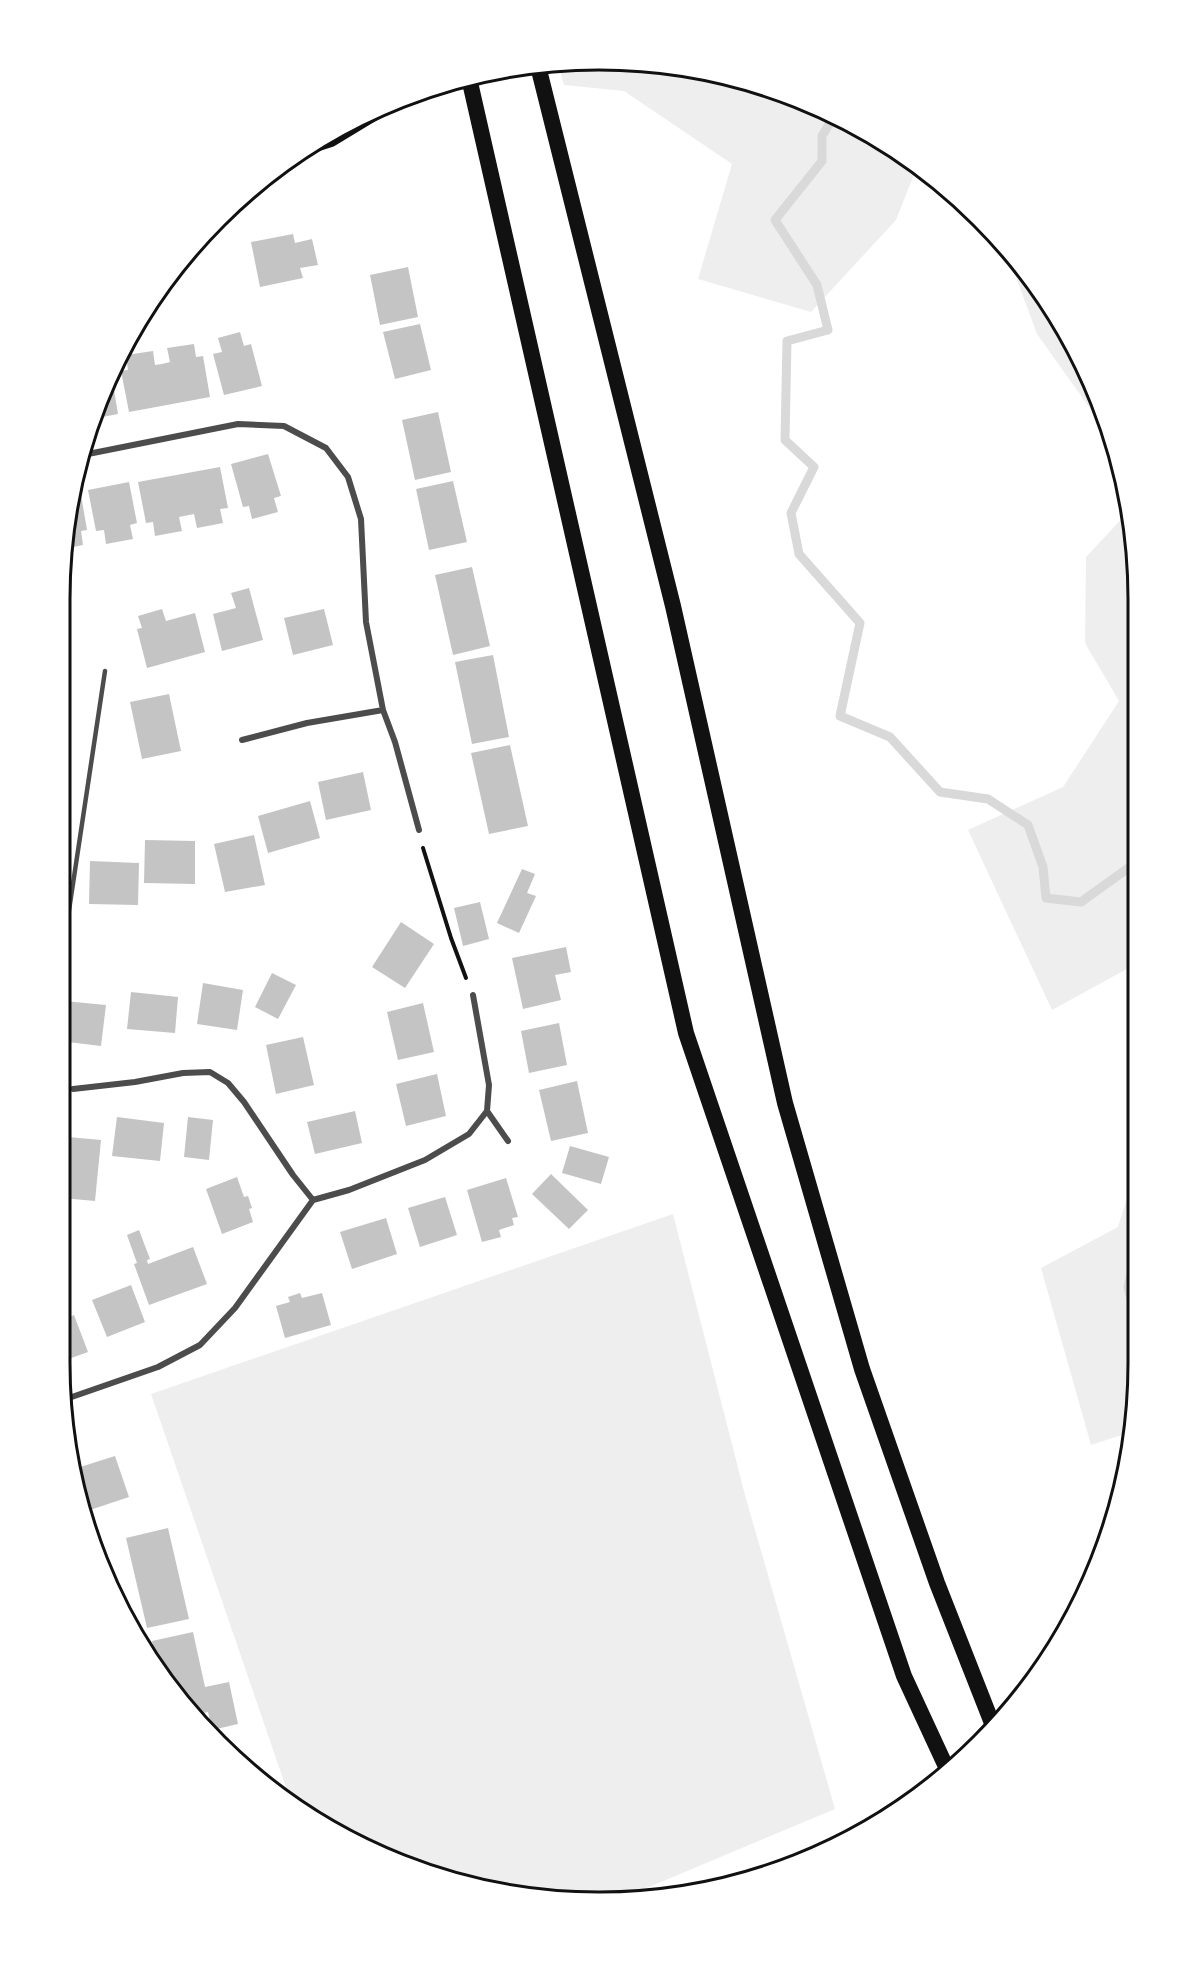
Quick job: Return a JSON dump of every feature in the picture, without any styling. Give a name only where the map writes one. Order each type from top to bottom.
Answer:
[{"type":"highway","points":[[540,74],[673,606],[785,1103],[862,1369],[937,1583],[991,1719]]},
{"type":"highway","points":[[471,87],[686,1033],[904,1676],[945,1764]]},
{"type":"street","points":[[92,453],[237,424],[284,426],[326,448],[348,477],[361,519],[366,622],[383,710],[395,742],[419,830]]},
{"type":"street","points":[[242,740],[308,723],[383,710]]},
{"type":"street","points":[[72,1397],[158,1367],[200,1345],[235,1308],[313,1200],[349,1190],[425,1160],[469,1134],[487,1111],[489,1085],[473,995]]},
{"type":"street","points":[[73,1089],[135,1082],[183,1073],[210,1072],[228,1083],[244,1102],[293,1175],[313,1200]]},
{"type":"street","points":[[487,1111],[508,1141]]},
{"type":"lane","points":[[70,903],[105,671]]},
{"type":"path","points":[[419,830],[451,938],[473,995]]},
{"type":"shaded area","points":[[600,70],[669,75],[736,89],[770,99],[833,125],[864,141],[914,175],[896,220],[811,312],[698,279],[732,164],[624,91],[564,85],[560,72]]},
{"type":"shaded area","points":[[1014,271],[1058,335],[1074,366],[1098,422],[1094,414],[1037,334]]},
{"type":"shaded area","points":[[1122,518],[1128,600],[1128,968],[1052,1010],[968,830],[1063,787],[1119,701],[1085,643],[1086,557]]},
{"type":"shaded area","points":[[1128,1194],[1128,1364],[1124,1433],[1091,1445],[1041,1268],[1118,1227]]},
{"type":"shaded area","points":[[673,1214],[745,1495],[835,1809],[649,1887],[635,1891],[600,1892],[530,1888],[463,1874],[397,1852],[335,1822],[287,1790],[151,1394]]},
{"type":"building","points":[[293,234],[295,243],[312,239],[318,265],[300,268],[303,278],[260,287],[251,242]]},
{"type":"building","points":[[408,267],[418,317],[380,325],[370,275]]},
{"type":"building","points":[[420,324],[431,370],[395,379],[383,332]]},
{"type":"building","points":[[240,332],[244,346],[251,344],[262,386],[224,395],[213,354],[222,352],[218,338]]},
{"type":"building","points":[[194,344],[196,357],[203,356],[210,397],[129,412],[122,374],[123,371],[128,370],[127,362],[131,354],[153,351],[155,365],[162,364],[170,362],[167,348]]},
{"type":"building","points":[[114,390],[118,414],[104,417]]},
{"type":"building","points":[[438,412],[451,472],[415,480],[402,420]]},
{"type":"building","points":[[268,454],[281,496],[274,498],[278,512],[252,519],[249,506],[243,507],[231,464]]},
{"type":"building","points":[[220,467],[228,508],[220,509],[223,523],[197,528],[194,514],[179,517],[182,531],[155,536],[153,522],[146,523],[138,482]]},
{"type":"building","points":[[453,481],[467,542],[429,550],[416,489]]},
{"type":"building","points":[[129,482],[137,523],[130,525],[133,539],[106,544],[104,530],[96,531],[88,490]]},
{"type":"building","points":[[81,496],[87,530],[81,531],[83,545],[74,547]]},
{"type":"building","points":[[472,567],[490,646],[453,655],[435,575]]},
{"type":"building","points":[[249,588],[263,640],[222,651],[213,614],[236,608],[231,593]]},
{"type":"building","points":[[162,609],[166,621],[195,613],[205,652],[147,668],[137,629],[142,628],[138,616]]},
{"type":"building","points":[[324,609],[333,645],[293,655],[284,618]]},
{"type":"building","points":[[493,655],[509,737],[472,744],[455,662]]},
{"type":"building","points":[[169,694],[181,751],[142,759],[130,702]]},
{"type":"building","points":[[510,745],[528,826],[489,834],[471,753]]},
{"type":"building","points":[[363,772],[371,810],[326,820],[318,782]]},
{"type":"building","points":[[310,801],[320,838],[268,853],[258,816]]},
{"type":"building","points":[[254,835],[265,885],[225,892],[214,844]]},
{"type":"building","points":[[145,840],[195,841],[195,884],[144,883]]},
{"type":"building","points":[[90,861],[139,863],[138,905],[89,904]]},
{"type":"building","points":[[522,869],[535,874],[527,893],[536,896],[519,933],[497,923]]},
{"type":"building","points":[[480,902],[489,939],[463,946],[454,908]]},
{"type":"building","points":[[401,922],[434,944],[405,988],[372,967]]},
{"type":"building","points":[[566,947],[571,972],[555,975],[561,1000],[523,1009],[512,958]]},
{"type":"building","points":[[272,973],[296,985],[278,1019],[255,1007]]},
{"type":"building","points":[[203,983],[243,990],[237,1030],[197,1024]]},
{"type":"building","points":[[131,992],[178,997],[175,1033],[127,1029]]},
{"type":"building","points":[[70,1002],[106,1005],[101,1046],[70,1042]]},
{"type":"building","points":[[423,1003],[434,1052],[398,1060],[387,1012]]},
{"type":"building","points":[[559,1023],[567,1065],[529,1073],[521,1031]]},
{"type":"building","points":[[303,1037],[314,1085],[276,1094],[266,1045]]},
{"type":"building","points":[[437,1074],[446,1116],[406,1126],[396,1084]]},
{"type":"building","points":[[577,1081],[588,1133],[551,1141],[539,1090]]},
{"type":"building","points":[[355,1111],[362,1143],[315,1154],[307,1122]]},
{"type":"building","points":[[117,1117],[164,1123],[160,1161],[112,1156]]},
{"type":"building","points":[[188,1117],[213,1120],[209,1160],[184,1157]]},
{"type":"building","points":[[70,1137],[101,1140],[95,1201],[70,1199]]},
{"type":"building","points":[[570,1146],[609,1157],[601,1184],[562,1173]]},
{"type":"building","points":[[551,1174],[588,1210],[569,1229],[532,1194]]},
{"type":"building","points":[[237,1177],[244,1197],[248,1196],[253,1222],[222,1234],[206,1189]]},
{"type":"building","points":[[506,1178],[518,1217],[512,1218],[514,1225],[499,1230],[501,1237],[482,1242],[467,1190]]},
{"type":"building","points":[[445,1197],[457,1235],[420,1247],[408,1208]]},
{"type":"building","points":[[386,1218],[397,1254],[352,1269],[340,1232]]},
{"type":"building","points":[[139,1230],[150,1259],[147,1260],[148,1264],[193,1247],[207,1284],[149,1305],[134,1264],[137,1263],[127,1235]]},
{"type":"building","points":[[131,1285],[145,1322],[107,1337],[92,1300]]},
{"type":"building","points":[[300,1293],[302,1298],[322,1293],[331,1325],[285,1338],[276,1306],[290,1302],[288,1297]]},
{"type":"building","points":[[74,1315],[88,1352],[70,1358],[70,1316]]},
{"type":"building","points":[[115,1456],[129,1497],[92,1509],[81,1467]]},
{"type":"building","points":[[168,1528],[189,1619],[147,1628],[126,1538]]},
{"type":"building","points":[[193,1632],[205,1687],[229,1682],[238,1724],[217,1729],[210,1721],[208,1712],[203,1713],[180,1686],[153,1647],[152,1641]]},
{"type":"waterway","points":[[830,123],[822,136],[822,161],[775,220],[817,285],[828,330],[787,341],[785,440],[814,467],[791,513],[799,554],[860,623],[840,716],[890,737],[940,792],[988,799],[1028,825],[1043,867],[1046,898],[1081,902],[1128,868]]}]
